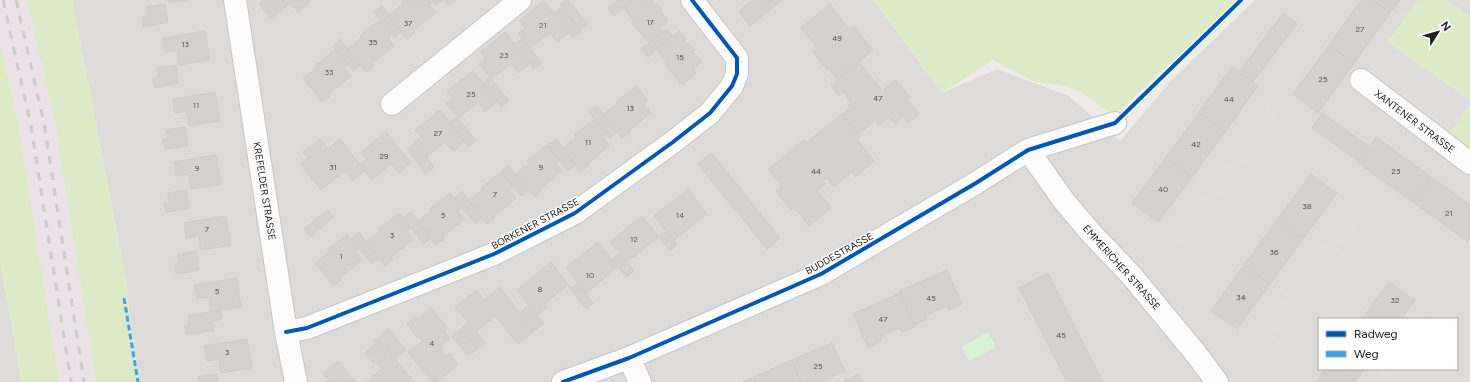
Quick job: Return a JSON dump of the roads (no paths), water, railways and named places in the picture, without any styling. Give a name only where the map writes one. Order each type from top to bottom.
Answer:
[{"type":"street","name":"KREFELDER STRASSE","points":[[234,0],[286,332],[296,382]]},
{"type":"street","points":[[392,104],[520,0]]},
{"type":"street","name":"BORKENER STRASSE","points":[[286,332],[307,328],[494,254],[575,213],[673,142],[710,113],[732,86],[737,74],[737,58],[692,0]]},
{"type":"street","name":"XANTENER STRASSE","points":[[1360,80],[1470,163]]},
{"type":"street","name":"BUDDESTRASSE","points":[[563,382],[629,358],[821,274],[976,183],[1028,150],[1115,123]]},
{"type":"street","name":"EMMERICHER STRASSE","points":[[1028,150],[1064,201],[1131,276],[1197,355],[1217,382]]},
{"type":"street","points":[[629,358],[640,382]]},
{"type":"railway","points":[[3,0],[31,126],[71,382]]},
{"type":"railway","points":[[16,0],[44,123],[84,382]]}]
